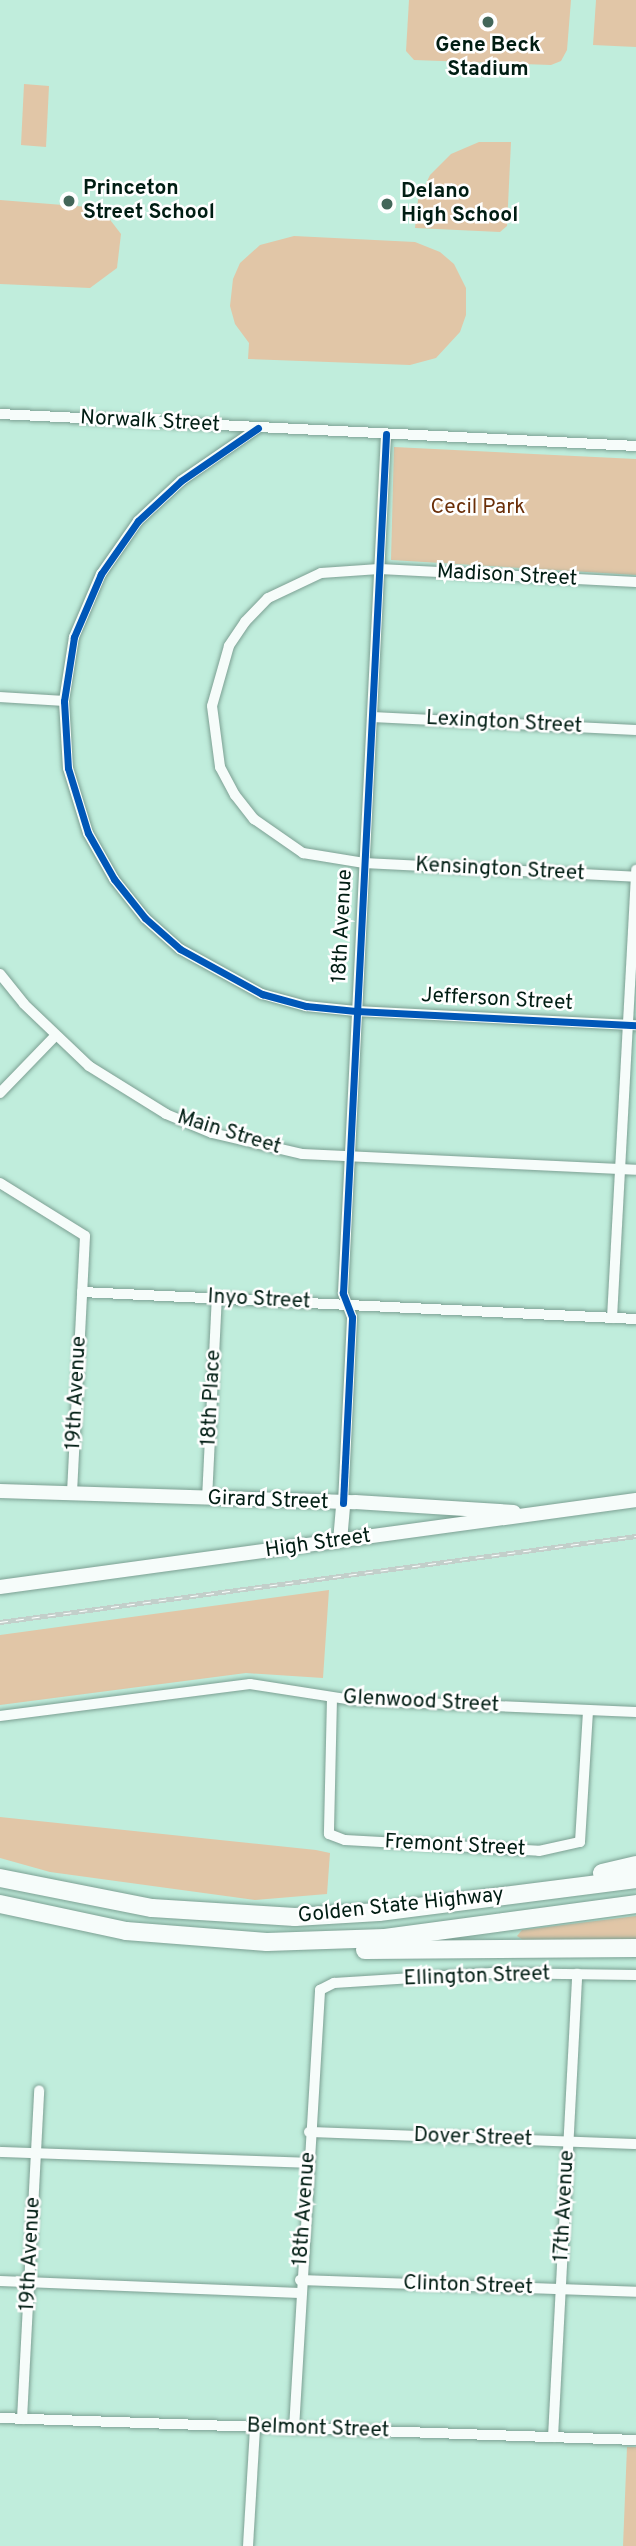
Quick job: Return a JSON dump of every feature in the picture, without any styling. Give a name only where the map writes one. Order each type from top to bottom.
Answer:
[{"type":"highway","points":[[500,1896],[636,1865]]},
{"type":"highway","name":"Golden State Highway","points":[[0,1878],[108,1902],[248,1916],[379,1912],[636,1879]]},
{"type":"highway","name":"Golden State Highway","points":[[0,1904],[126,1931],[267,1942],[385,1938],[636,1904]]},
{"type":"highway","points":[[267,1942],[360,1950],[636,1948]]},
{"type":"main road","name":"Girard Street","points":[[0,1490],[343,1503],[537,1514]]},
{"type":"main road","name":"High Street","points":[[0,1587],[636,1500]]},
{"type":"main road","name":"18th Avenue","points":[[340,1541],[343,1503]]},
{"type":"street","name":"Norwalk Street","points":[[0,414],[636,446]]},
{"type":"street","name":"Jefferson Street","points":[[258,428],[170,490],[114,552],[74,637],[64,701],[68,768],[82,817],[114,880],[145,918],[180,949],[262,994],[306,1006],[356,1011],[632,1025]]},
{"type":"street","name":"18th Avenue","points":[[343,1503],[352,1317],[343,1293],[386,434]]},
{"type":"street","name":"Madison Street","points":[[364,863],[303,853],[254,818],[220,767],[212,706],[229,646],[268,598],[321,573],[379,569],[636,582]]},
{"type":"street","points":[[0,697],[64,701]]},
{"type":"street","name":"Lexington Street","points":[[372,717],[636,730]]},
{"type":"street","name":"Kensington Street","points":[[364,863],[636,877]]},
{"type":"street","points":[[612,1318],[632,1025],[636,870]]},
{"type":"street","name":"Main Street","points":[[0,974],[55,1036],[125,1091],[166,1114],[256,1145],[349,1157],[636,1170]]},
{"type":"street","points":[[0,1093],[55,1036]]},
{"type":"street","points":[[0,1183],[85,1236],[82,1292]]},
{"type":"street","name":"Inyo Street","points":[[82,1292],[636,1320]]},
{"type":"street","name":"19th Avenue","points":[[72,1493],[82,1292]]},
{"type":"street","name":"18th Place","points":[[207,1499],[217,1298]]},
{"type":"street","name":"Glenwood Street","points":[[0,1716],[250,1684],[303,1689],[332,1698],[636,1712]]},
{"type":"street","name":"Fremont Street","points":[[332,1698],[329,1834],[345,1840],[539,1851],[580,1842],[588,1710]]},
{"type":"street","name":"17th Avenue","points":[[553,2437],[577,1974]]},
{"type":"street","name":"Ellington Street","points":[[320,1990],[334,1983],[439,1976],[636,1975]]},
{"type":"street","name":"18th Avenue","points":[[294,2429],[300,2280],[320,1990]]},
{"type":"street","name":"19th Avenue","points":[[23,2419],[39,2090]]},
{"type":"street","name":"Dover Street","points":[[309,2132],[636,2144]]},
{"type":"street","points":[[0,2152],[308,2163]]},
{"type":"street","name":"Clinton Street","points":[[300,2280],[636,2292]]},
{"type":"street","points":[[0,2281],[300,2293]]},
{"type":"street","name":"Belmont Street","points":[[0,2418],[636,2440]]},
{"type":"street","points":[[248,2546],[255,2427]]},
{"type":"green space","name":"Gene Beck Stadium","points":[[409,0],[571,0],[567,50],[561,61],[551,65],[414,60],[406,51]]},
{"type":"green space","points":[[596,0],[636,0],[636,47],[593,45]]},
{"type":"green space","points":[[24,84],[49,86],[46,147],[21,145]]},
{"type":"green space","points":[[479,142],[511,142],[507,226],[500,232],[415,228],[418,200],[430,175],[451,154]]},
{"type":"green space","points":[[0,200],[101,208],[121,234],[117,268],[90,288],[0,284]]},
{"type":"green space","points":[[294,236],[415,242],[440,252],[454,264],[466,288],[466,315],[460,332],[436,358],[410,365],[248,359],[249,343],[235,324],[230,306],[233,279],[240,263],[260,245]]},
{"type":"green space","name":"Cecil Park","points":[[394,447],[636,459],[636,575],[391,560]]},
{"type":"green space","points":[[329,1590],[323,1678],[246,1673],[0,1705],[0,1635]]},
{"type":"green space","points":[[0,1817],[330,1853],[327,1894],[255,1900],[50,1872],[0,1858]]},
{"type":"green space","points":[[636,1916],[636,1940],[523,1940],[517,1936],[522,1930]]},
{"type":"green space","points":[[627,2447],[636,2447],[636,2546],[623,2546]]},
{"type":"railway","points":[[0,1622],[636,1536]]},
{"type":"cycle path","points":[[258,428],[181,481],[138,521],[101,574],[74,637],[64,701],[68,768],[88,833],[114,879],[145,918],[180,949],[262,994],[306,1006],[356,1011],[636,1025]]},
{"type":"cycle path","points":[[343,1503],[352,1317],[343,1293],[386,434]]},
{"type":"place","name":"Gene Beck Stadium","points":[[488,22]]},
{"type":"place","name":"Princeton Street School","points":[[69,201]]},
{"type":"place","name":"Delano High School","points":[[387,204]]}]
